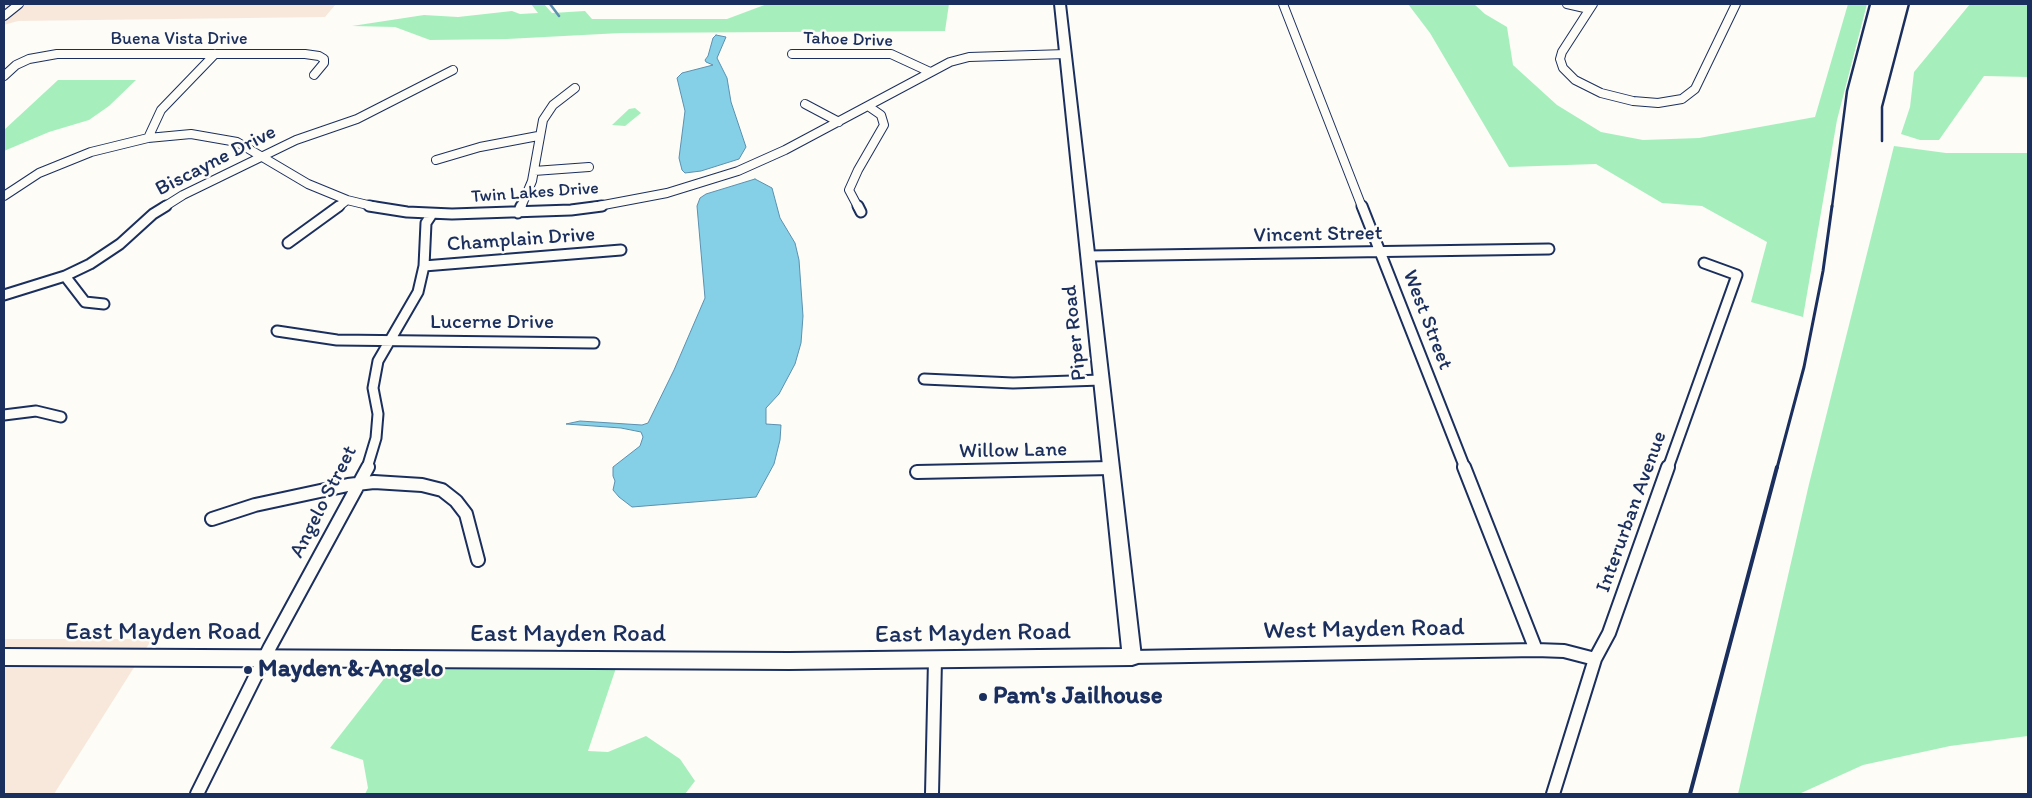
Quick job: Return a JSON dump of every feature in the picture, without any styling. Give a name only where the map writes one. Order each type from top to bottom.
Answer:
[{"type":"street","points":[[4,16],[19,4]]},
{"type":"street","name":"Piper Road","points":[[1060,4],[1132,657]]},
{"type":"street","name":"West Street","points":[[1282,4],[1536,650]]},
{"type":"street","points":[[1568,4],[1591,7],[1562,52],[1561,63],[1566,72],[1581,84],[1620,98],[1658,103],[1682,99],[1692,93],[1736,4]]},
{"type":"street","name":"Tahoe Drive","points":[[792,54],[896,53],[930,72]]},
{"type":"street","name":"Buena Vista Drive","points":[[4,76],[16,65],[34,57],[57,54],[305,54],[319,56],[324,60],[324,63],[314,75]]},
{"type":"street","points":[[148,138],[161,110],[215,54]]},
{"type":"street","name":"Twin Lakes Drive","points":[[4,196],[39,173],[71,159],[116,144],[148,138],[191,134],[237,142],[308,184],[347,200],[391,210],[432,214],[571,210],[614,204],[684,189],[732,174],[773,156],[950,62],[969,57],[1066,54]]},
{"type":"street","name":"Biscayne Drive","points":[[4,294],[65,276],[90,264],[112,251],[139,225],[168,204],[296,140],[357,119],[453,70]]},
{"type":"street","points":[[518,213],[534,171],[538,136],[547,113],[563,96],[575,88]]},
{"type":"street","points":[[805,104],[839,122]]},
{"type":"street","points":[[861,212],[849,190],[858,170],[884,125],[881,115],[868,106]]},
{"type":"street","points":[[436,160],[480,147],[538,136]]},
{"type":"street","points":[[534,171],[589,167]]},
{"type":"street","points":[[288,243],[347,200]]},
{"type":"street","name":"Angelo Street","points":[[197,794],[264,658],[360,484],[374,450],[378,414],[373,388],[378,361],[410,309],[418,292],[424,266],[426,224],[432,214]]},
{"type":"street","name":"Vincent Street","points":[[1088,256],[1549,249]]},
{"type":"street","name":"Champlain Drive","points":[[424,266],[621,250]]},
{"type":"street","name":"Interurban Avenue","points":[[1554,794],[1595,659],[1608,633],[1737,275],[1704,263]]},
{"type":"street","points":[[65,276],[85,302],[104,304]]},
{"type":"street","name":"Lucerne Drive","points":[[277,331],[337,340],[594,343]]},
{"type":"street","points":[[924,379],[1013,382],[1101,380]]},
{"type":"street","points":[[4,415],[36,411],[61,417]]},
{"type":"street","name":"Willow Lane","points":[[917,472],[1111,468]]},
{"type":"street","points":[[212,519],[255,505],[360,484],[374,482],[422,485],[442,490],[456,500],[466,514],[478,560]]},
{"type":"street","name":"West Mayden Road","points":[[1132,657],[1536,650],[1564,651],[1595,659]]},
{"type":"street","name":"East Mayden Road","points":[[4,657],[936,660],[1132,657]]},
{"type":"street","points":[[932,794],[936,660]]},
{"type":"shaded area","points":[[4,4],[336,4],[325,17],[18,21],[4,25]]},
{"type":"shaded area","points":[[4,639],[152,639],[54,794],[4,794]]},
{"type":"green space","points":[[531,4],[544,4],[552,13],[585,11],[592,19],[727,19],[767,4],[949,4],[945,31],[621,33],[507,39],[430,40],[395,27],[352,26],[424,15],[458,17],[512,11],[520,14],[538,13]]},
{"type":"green space","points":[[1408,4],[1474,4],[1485,14],[1507,27],[1513,65],[1557,105],[1601,132],[1643,140],[1699,138],[1815,117],[1848,4],[1867,4],[1837,120],[1803,317],[1751,302],[1767,242],[1702,206],[1662,203],[1596,164],[1509,167],[1430,33]]},
{"type":"green space","points":[[1970,4],[2028,4],[2028,77],[1984,76],[1939,140],[1920,140],[1901,134],[1910,107],[1914,72]]},
{"type":"green space","points":[[58,80],[136,80],[109,106],[89,120],[49,132],[4,151],[4,130]]},
{"type":"green space","points":[[635,108],[641,113],[625,126],[612,125],[629,109]]},
{"type":"green space","points":[[1894,146],[1946,153],[2028,153],[2028,736],[1950,746],[1863,765],[1799,794],[1738,794],[1809,484]]},
{"type":"green space","points":[[392,665],[616,668],[588,751],[608,752],[646,736],[680,759],[695,781],[685,794],[365,794],[368,788],[363,760],[330,748],[383,680]]},
{"type":"water","points":[[716,35],[726,37],[717,58],[727,78],[731,102],[746,147],[739,159],[701,171],[685,173],[682,170],[679,158],[685,111],[677,78],[682,73],[713,65],[705,60],[713,38]]},
{"type":"water","points":[[755,179],[772,188],[780,218],[795,243],[799,260],[803,316],[801,343],[795,364],[779,394],[766,408],[766,424],[781,425],[780,440],[774,464],[756,497],[632,507],[613,490],[615,481],[613,467],[640,446],[643,437],[641,432],[621,428],[566,424],[580,421],[642,425],[648,423],[674,370],[705,298],[697,206],[700,198],[706,194]]},
{"type":"waterway","points":[[550,4],[559,16]]},
{"type":"railway","points":[[1832,207],[1847,91],[1870,4]]},
{"type":"railway","points":[[1882,141],[1882,107],[1909,4]]},
{"type":"railway","points":[[1777,468],[1804,367],[1823,271],[1832,206]]},
{"type":"railway","points":[[1690,794],[1777,467]]},
{"type":"place","name":"Mayden & Angelo","points":[[248,670]]},
{"type":"place","name":"Pam's Jailhouse","points":[[983,697]]}]
